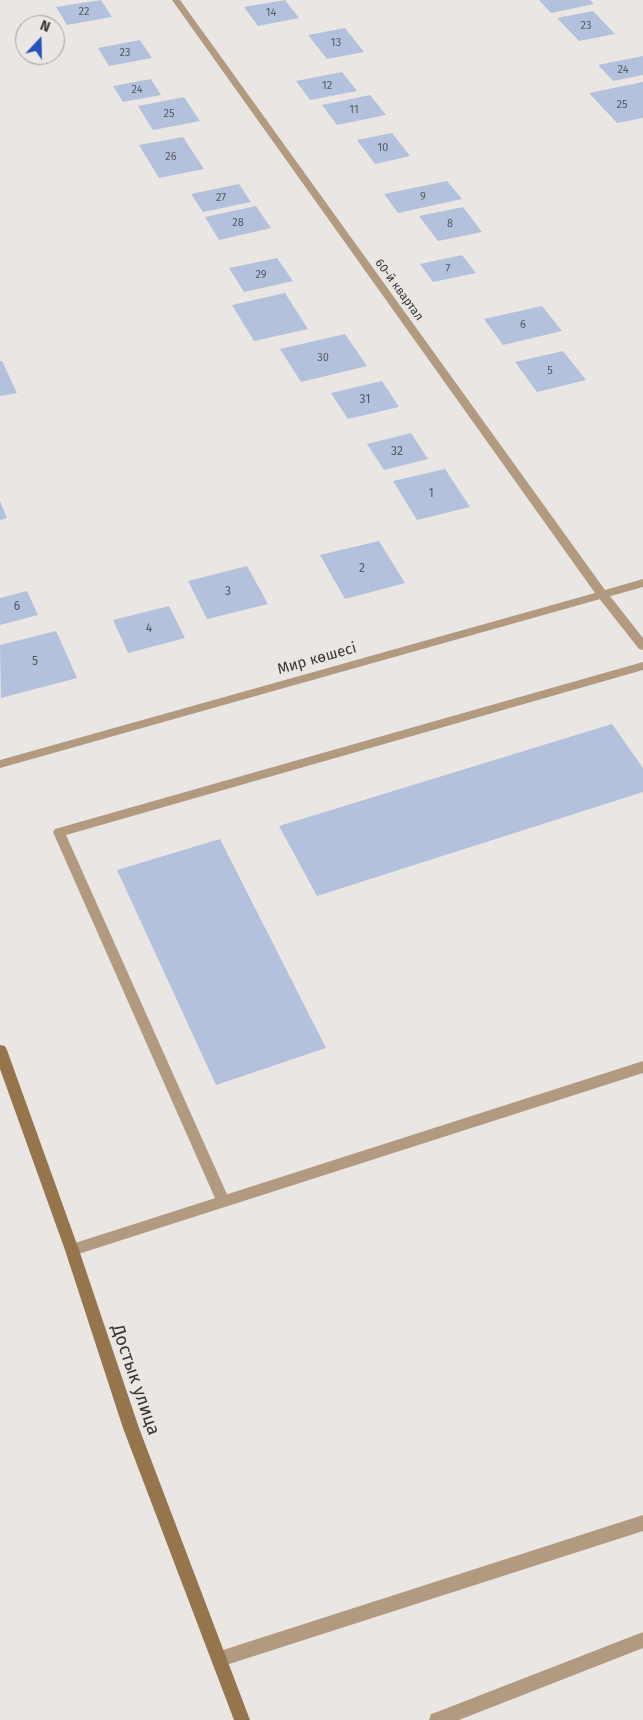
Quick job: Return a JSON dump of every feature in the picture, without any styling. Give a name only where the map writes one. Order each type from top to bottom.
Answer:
[{"type":"street","name":"60-й квартал","points":[[176,0],[602,594],[643,646]]},
{"type":"street","name":"Мир көшесі","points":[[0,764],[643,583]]},
{"type":"street","points":[[223,1201],[59,832],[643,666]]},
{"type":"street","name":"Достык улица","points":[[0,1050],[72,1250],[131,1428],[242,1720]]},
{"type":"street","points":[[72,1250],[643,1067]]},
{"type":"street","points":[[220,1659],[643,1523]]},
{"type":"street","points":[[437,1720],[643,1640]]},
{"type":"building","points":[[101,0],[112,17],[67,25],[65,15],[61,15],[56,7]]},
{"type":"building","points":[[285,0],[299,18],[258,26],[244,7]]},
{"type":"building","points":[[539,0],[590,0],[594,4],[551,13]]},
{"type":"building","points":[[593,11],[615,34],[579,41],[557,18]]},
{"type":"building","points":[[345,28],[364,52],[327,59],[308,35]]},
{"type":"building","points":[[140,40],[152,58],[109,66],[98,48]]},
{"type":"building","points":[[643,56],[643,75],[613,81],[598,65]]},
{"type":"building","points":[[342,72],[357,91],[310,100],[296,81]]},
{"type":"building","points":[[151,79],[161,95],[123,102],[113,86]]},
{"type":"building","points":[[643,82],[643,118],[617,123],[589,93]]},
{"type":"building","points":[[370,95],[386,115],[337,125],[322,105]]},
{"type":"building","points":[[184,97],[200,121],[153,130],[138,106]]},
{"type":"building","points":[[392,133],[410,156],[375,164],[357,140]]},
{"type":"building","points":[[183,137],[204,169],[159,178],[139,145]]},
{"type":"building","points":[[447,181],[462,199],[398,213],[384,194]]},
{"type":"building","points":[[239,184],[251,202],[203,212],[191,194]]},
{"type":"building","points":[[256,206],[271,228],[219,240],[205,217]]},
{"type":"building","points":[[463,207],[482,232],[438,241],[419,216]]},
{"type":"building","points":[[462,255],[476,273],[433,282],[420,264]]},
{"type":"building","points":[[277,258],[293,281],[244,292],[229,268]]},
{"type":"building","points":[[285,293],[308,329],[254,341],[232,305]]},
{"type":"building","points":[[542,306],[562,331],[503,345],[484,319]]},
{"type":"building","points":[[345,334],[367,366],[301,382],[280,349]]},
{"type":"building","points":[[563,351],[586,380],[537,392],[515,362]]},
{"type":"building","points":[[0,361],[2,361],[17,393],[0,396]]},
{"type":"building","points":[[382,381],[399,407],[348,419],[331,393]]},
{"type":"building","points":[[411,433],[428,459],[384,470],[367,444]]},
{"type":"building","points":[[445,469],[470,507],[417,520],[393,481]]},
{"type":"building","points":[[0,501],[7,518],[0,520]]},
{"type":"building","points":[[379,541],[405,583],[345,599],[320,555]]},
{"type":"building","points":[[247,566],[268,604],[207,619],[188,581]]},
{"type":"building","points":[[27,591],[38,615],[0,625],[0,598]]},
{"type":"building","points":[[169,606],[185,638],[128,653],[113,620]]},
{"type":"building","points":[[56,631],[77,678],[1,698],[0,645]]},
{"type":"building","points":[[612,724],[643,768],[643,792],[317,896],[279,826]]},
{"type":"building","points":[[220,839],[326,1048],[216,1085],[117,870]]}]
